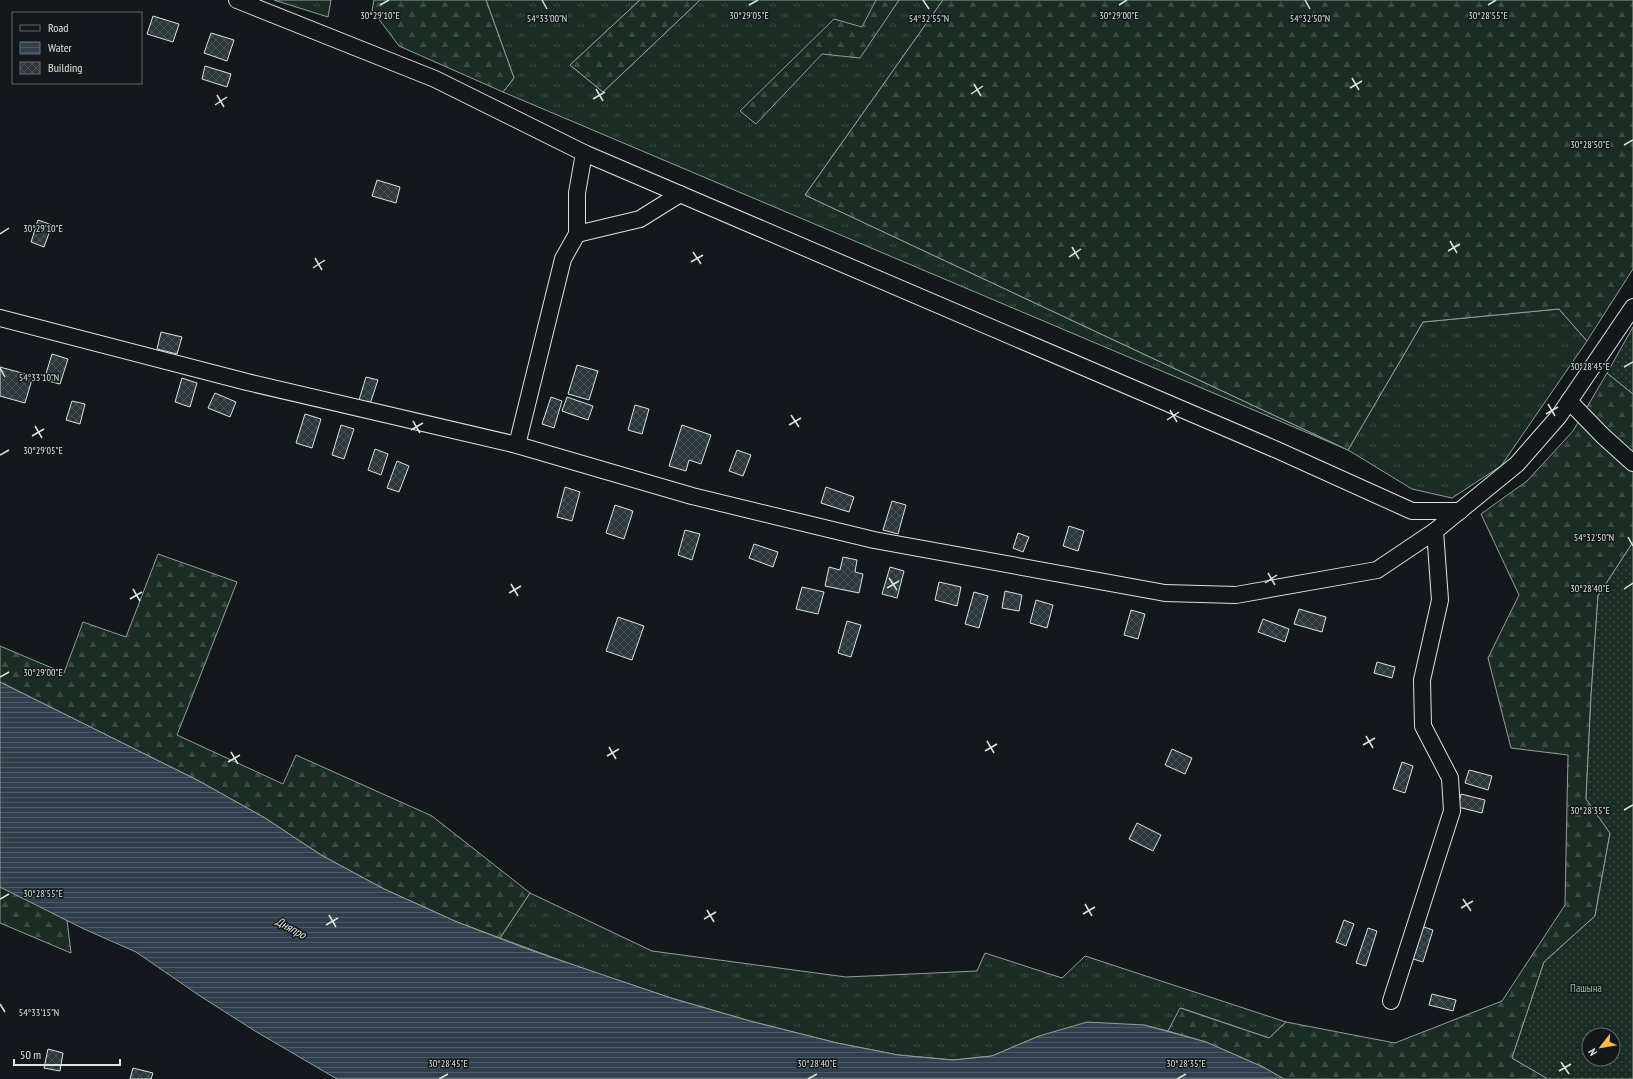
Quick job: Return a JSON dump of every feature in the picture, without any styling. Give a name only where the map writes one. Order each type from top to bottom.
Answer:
[{"type":"street","points":[[236,0],[435,79],[584,153],[1277,450],[1412,510],[1460,511]]},
{"type":"street","points":[[517,445],[563,259],[577,234],[577,193],[584,153]]},
{"type":"street","points":[[577,234],[640,219],[680,194]]},
{"type":"street","points":[[0,318],[247,382],[517,445],[692,496],[874,540],[1165,593],[1236,595],[1377,570],[1435,531],[1517,464],[1559,416],[1633,307]]},
{"type":"street","points":[[1569,402],[1633,463]]},
{"type":"street","points":[[1391,1001],[1452,811],[1450,778],[1423,726],[1422,680],[1440,600],[1435,531]]},
{"type":"green space","points":[[274,0],[331,0],[328,17]]},
{"type":"green space","points":[[374,0],[486,0],[514,78],[503,92],[399,46],[372,10]]},
{"type":"green space","points":[[486,0],[640,0],[570,65],[603,92],[700,0],[943,0],[805,195],[1348,450],[503,92],[514,78]]},
{"type":"green space","points":[[640,0],[700,0],[603,92],[570,65]]},
{"type":"green space","points":[[876,0],[899,0],[860,58],[822,54],[756,124],[740,111],[834,19],[862,27]]},
{"type":"green space","points":[[943,0],[1633,0],[1633,269],[1587,341],[1559,309],[1423,322],[1348,450],[805,195]]},
{"type":"green space","points":[[1559,309],[1587,341],[1501,466],[1452,498],[1412,489],[1348,450],[1423,322]]},
{"type":"green space","points":[[1633,327],[1633,394],[1607,373]]},
{"type":"green space","points":[[1607,373],[1633,394],[1633,542],[1598,596],[1591,696],[1586,799],[1610,833],[1595,916],[1544,962],[1512,1058],[1548,1079],[1284,1079],[1263,1067],[1206,1042],[1168,1031],[1180,1008],[1269,1038],[1286,1022],[1395,1043],[1502,1001],[1565,905],[1568,755],[1511,748],[1488,658],[1519,595],[1481,514],[1527,481],[1573,431]]},
{"type":"green space","name":"Пашына","points":[[1633,542],[1633,1079],[1548,1079],[1512,1058],[1544,962],[1595,916],[1610,833],[1586,799],[1598,596]]},
{"type":"green space","points":[[158,554],[237,582],[177,735],[283,784],[296,755],[432,816],[530,893],[500,938],[457,922],[384,889],[321,855],[265,818],[199,781],[0,682],[0,646],[64,673],[83,622],[126,637]]},
{"type":"green space","points":[[0,886],[67,920],[71,953],[0,923]]},
{"type":"green space","points":[[530,893],[652,951],[846,977],[977,971],[985,953],[1062,978],[1085,956],[1286,1022],[1269,1038],[1181,1008],[1168,1031],[1144,1025],[1039,1036],[992,1056],[953,1060],[898,1055],[837,1043],[750,1021],[671,998],[595,973],[500,938]]},
{"type":"water","name":"Дняпро","points":[[0,682],[199,781],[265,818],[321,855],[384,889],[457,922],[530,950],[671,998],[750,1021],[837,1043],[898,1055],[953,1060],[992,1056],[1039,1036],[1087,1022],[1144,1025],[1206,1042],[1263,1067],[1284,1079],[337,1079],[255,1031],[200,996],[136,952],[84,929],[0,887]]},
{"type":"building","points":[[153,16],[179,24],[173,42],[147,34]]},
{"type":"building","points":[[211,33],[234,40],[227,61],[204,53]]},
{"type":"building","points":[[205,66],[231,74],[227,87],[202,79]]},
{"type":"building","points":[[377,180],[400,187],[396,203],[372,196]]},
{"type":"building","points":[[38,220],[52,225],[44,247],[31,242]]},
{"type":"building","points":[[161,332],[182,337],[177,354],[157,349]]},
{"type":"building","points":[[52,354],[68,359],[60,384],[44,380]]},
{"type":"building","points":[[577,365],[598,371],[589,400],[568,394]]},
{"type":"building","points":[[0,367],[33,376],[25,403],[0,396]]},
{"type":"building","points":[[366,377],[378,380],[370,404],[359,400]]},
{"type":"building","points":[[182,378],[197,383],[190,407],[175,402]]},
{"type":"building","points":[[215,393],[236,402],[230,417],[208,408]]},
{"type":"building","points":[[551,397],[562,401],[554,428],[542,424]]},
{"type":"building","points":[[567,397],[593,406],[588,420],[562,411]]},
{"type":"building","points":[[72,401],[85,404],[80,424],[66,420]]},
{"type":"building","points":[[635,405],[649,409],[642,434],[628,430]]},
{"type":"building","points":[[305,414],[321,419],[312,448],[296,443]]},
{"type":"building","points":[[341,425],[354,429],[344,459],[332,455]]},
{"type":"building","points":[[682,425],[711,435],[701,464],[689,460],[686,471],[669,466]]},
{"type":"building","points":[[375,449],[388,454],[381,475],[368,470]]},
{"type":"building","points":[[737,450],[751,455],[743,476],[729,471]]},
{"type":"building","points":[[397,461],[409,466],[399,492],[387,488]]},
{"type":"building","points":[[565,487],[580,492],[572,521],[557,517]]},
{"type":"building","points":[[826,487],[854,497],[849,512],[821,503]]},
{"type":"building","points":[[892,501],[906,505],[898,534],[883,530]]},
{"type":"building","points":[[615,505],[633,511],[624,539],[606,533]]},
{"type":"building","points":[[1069,526],[1084,531],[1078,551],[1063,546]]},
{"type":"building","points":[[685,530],[700,534],[692,560],[678,555]]},
{"type":"building","points":[[1018,533],[1029,537],[1023,552],[1013,548]]},
{"type":"building","points":[[754,544],[778,552],[773,567],[749,558]]},
{"type":"building","points":[[843,557],[857,560],[855,572],[863,574],[859,593],[825,586],[829,567],[840,570]]},
{"type":"building","points":[[890,567],[904,571],[897,598],[882,594]]},
{"type":"building","points":[[939,582],[961,587],[957,606],[935,600]]},
{"type":"building","points":[[802,587],[824,592],[818,614],[796,609]]},
{"type":"building","points":[[1005,591],[1022,595],[1019,611],[1002,608]]},
{"type":"building","points":[[974,592],[988,596],[979,628],[965,624]]},
{"type":"building","points":[[1036,600],[1053,605],[1047,628],[1030,623]]},
{"type":"building","points":[[1299,609],[1326,617],[1322,632],[1294,624]]},
{"type":"building","points":[[1131,610],[1145,614],[1138,639],[1124,635]]},
{"type":"building","points":[[618,617],[644,626],[632,660],[606,651]]},
{"type":"building","points":[[1263,619],[1289,629],[1285,642],[1258,632]]},
{"type":"building","points":[[847,621],[861,625],[851,657],[838,653]]},
{"type":"building","points":[[1377,662],[1395,667],[1392,678],[1374,673]]},
{"type":"building","points":[[1172,749],[1192,758],[1185,774],[1165,765]]},
{"type":"building","points":[[1402,762],[1413,766],[1405,793],[1393,789]]},
{"type":"building","points":[[1469,770],[1492,776],[1488,790],[1465,783]]},
{"type":"building","points":[[1461,794],[1485,800],[1482,813],[1458,807]]},
{"type":"building","points":[[1137,823],[1161,835],[1153,851],[1129,839]]},
{"type":"building","points":[[1344,920],[1354,924],[1346,946],[1336,942]]},
{"type":"building","points":[[1421,926],[1433,930],[1423,962],[1410,958]]},
{"type":"building","points":[[1368,928],[1377,931],[1366,966],[1356,963]]},
{"type":"building","points":[[1432,994],[1456,1000],[1453,1011],[1429,1005]]},
{"type":"building","points":[[48,1049],[63,1053],[60,1071],[44,1068]]},
{"type":"building","points":[[133,1068],[153,1073],[151,1079],[130,1079]]}]
